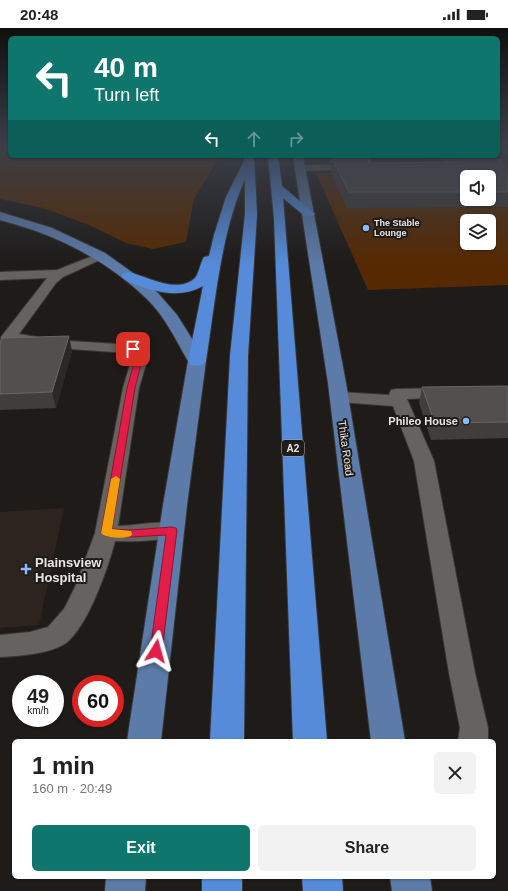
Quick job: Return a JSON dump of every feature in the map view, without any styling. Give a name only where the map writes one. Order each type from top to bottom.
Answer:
[{"type":"highway","points":[[197,361],[220,235],[231,197],[236,185]]},
{"type":"highway","points":[[227,739],[239,356],[251,214],[250,185]]},
{"type":"highway","points":[[276,187],[288,195],[297,207],[309,214]]},
{"type":"highway","name":"A2","points":[[276,187],[280,218],[310,739]]},
{"type":"highway","points":[[128,276],[150,285],[171,288],[195,285],[201,281],[220,235]]},
{"type":"highway","points":[[222,879],[222,891]]},
{"type":"highway","points":[[322,879],[323,891]]},
{"type":"main road","name":"Thika Road","points":[[304,185],[339,397],[388,739]]},
{"type":"main road","points":[[0,216],[48,231],[100,256],[128,276],[152,295],[171,318],[197,361],[172,530],[144,739]]},
{"type":"main road","points":[[125,891],[126,879]]},
{"type":"main road","points":[[410,879],[412,891]]},
{"type":"street","points":[[4,343],[52,280],[60,274],[100,256]]},
{"type":"street","points":[[0,276],[60,274]]},
{"type":"street","points":[[0,646],[42,641],[57,636],[68,624],[81,601],[103,547],[131,388],[139,360],[138,354],[133,349],[63,344],[4,343]]},
{"type":"street","points":[[468,393],[397,394],[424,461],[462,672],[474,728],[473,739]]},
{"type":"street","points":[[339,397],[400,401]]},
{"type":"street","points":[[106,533],[131,534],[172,530]]},
{"type":"shaded area","points":[[0,185],[202,185],[194,199],[186,242],[153,249],[126,243],[89,225],[43,208],[0,199]]},
{"type":"shaded area","points":[[321,185],[460,185],[460,206],[496,206],[496,200],[508,200],[508,285],[368,290]]},
{"type":"shaded area","name":"Plainsview Hospital","points":[[64,508],[39,625],[0,628],[0,512]]},
{"type":"building","points":[[346,185],[460,185],[460,192],[349,192]]},
{"type":"building","points":[[496,185],[508,185],[508,192],[496,192]]},
{"type":"building","points":[[69,336],[52,392],[0,394],[0,343],[2,338]]},
{"type":"building","points":[[508,386],[508,422],[435,423],[422,387]]},
{"type":"slow traffic","points":[[116,479],[106,533],[127,534]]},
{"type":"place","name":"The Stable Lounge","points":[[366,228]]},
{"type":"place","name":"Phileo House","points":[[466,421]]},
{"type":"place","name":"Plainsview Hospital","points":[[26,569]]},
{"type":"route","points":[[133,349],[138,354],[139,360],[131,388],[106,533],[131,534],[172,530],[156,651]]}]
